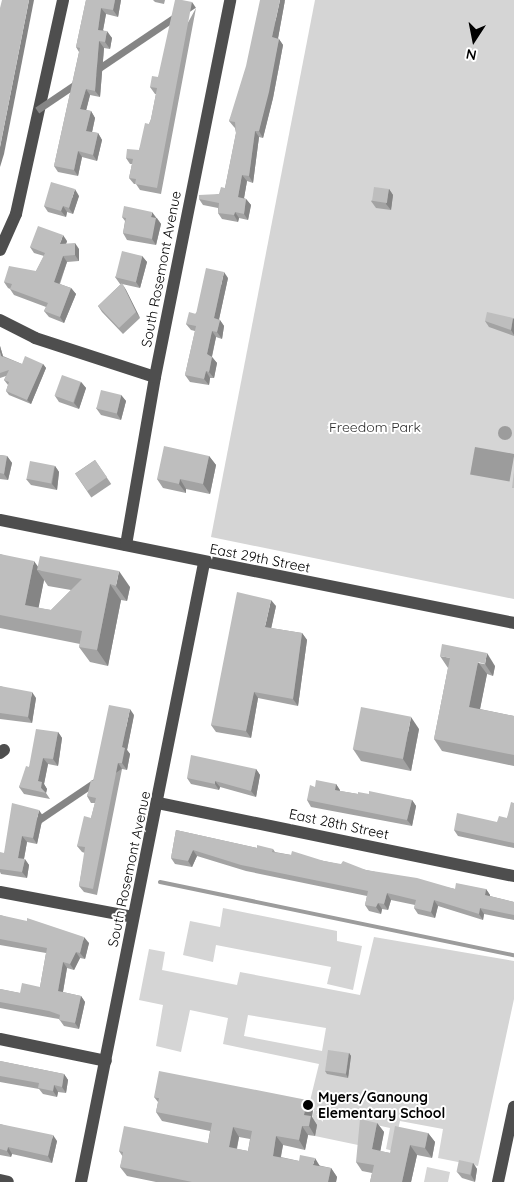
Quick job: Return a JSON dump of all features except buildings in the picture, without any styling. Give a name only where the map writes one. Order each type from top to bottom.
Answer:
[{"type":"street","points":[[0,250],[16,214],[63,0]]},
{"type":"street","name":"South Rosemont Avenue","points":[[126,545],[155,377],[230,0]]},
{"type":"street","points":[[0,320],[52,344],[155,377]]},
{"type":"street","name":"East 29th Street","points":[[0,520],[126,545],[204,563],[514,623]]},
{"type":"street","name":"South Rosemont Avenue","points":[[81,1182],[158,803],[204,563]]},
{"type":"street","name":"East 28th Street","points":[[158,803],[514,876]]},
{"type":"street","points":[[0,892],[134,917]]},
{"type":"street","points":[[0,1039],[106,1060]]},
{"type":"street","points":[[498,1182],[514,1107]]},
{"type":"street","points":[[0,1180],[8,1182]]},
{"type":"green space","name":"Freedom Park","points":[[315,0],[514,0],[514,599],[211,537]]},
{"type":"green space","points":[[223,908],[337,931],[337,941],[362,946],[353,990],[327,984],[331,967],[216,945],[213,962],[183,955],[190,921],[220,927]]},
{"type":"green space","points":[[374,937],[514,961],[514,999],[478,1166],[438,1158],[443,1129],[400,1121],[393,1151],[386,1149],[390,1128],[363,1122],[358,1145],[315,1136],[311,1124],[314,1110],[308,1109],[319,1064],[223,1044],[228,1018],[190,1010],[181,1052],[156,1046],[163,1005],[139,1000],[149,949],[165,952],[162,970],[237,985],[240,972],[360,995]],"holes":[[[248,1015],[326,1028],[322,1051],[244,1036]]]},
{"type":"green space","points":[[427,1167],[450,1172],[448,1182],[424,1182]]},
{"type":"shaded area","points":[[502,426],[508,426],[512,433],[508,440],[502,440],[498,436],[498,430]]},
{"type":"shaded area","points":[[475,447],[514,454],[510,482],[470,475]]},
{"type":"waterway","points":[[160,882],[514,955]]},
{"type":"place","name":"Myers/Ganoung Elementary School","points":[[308,1105]]}]
